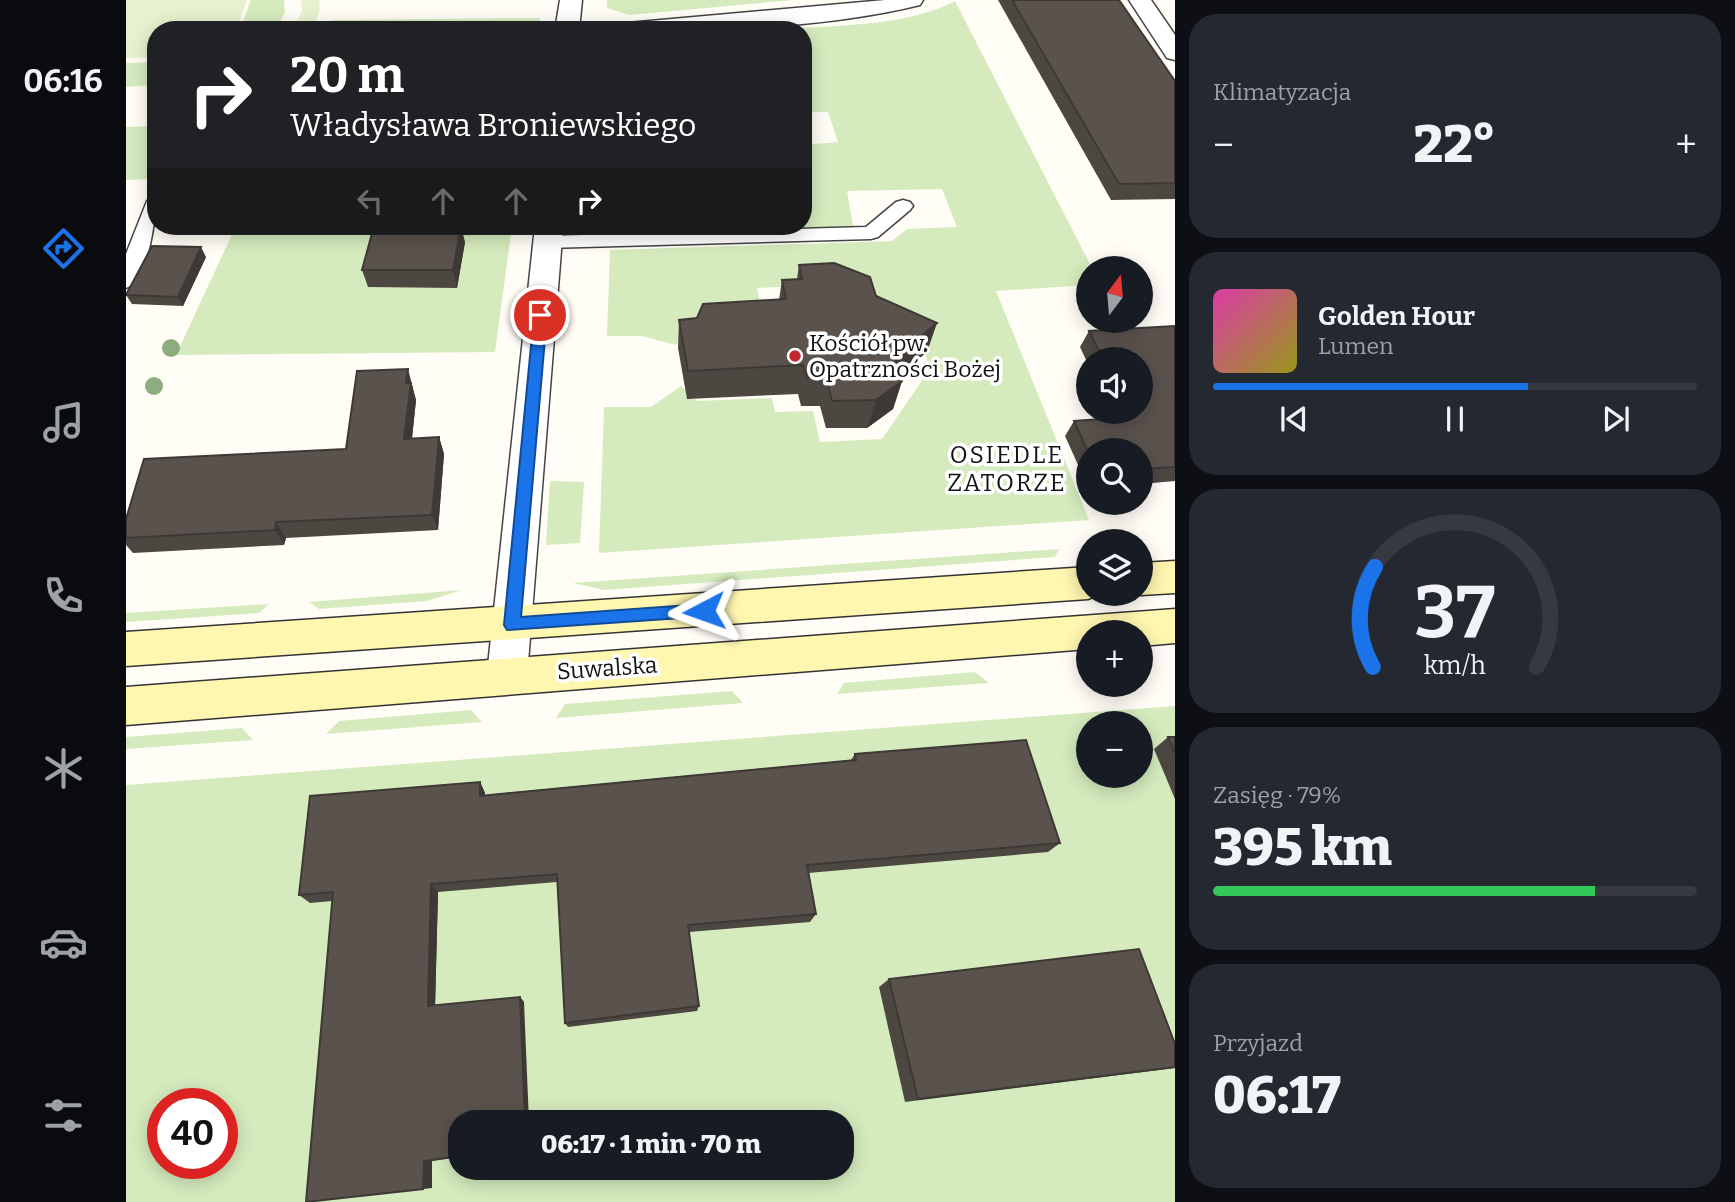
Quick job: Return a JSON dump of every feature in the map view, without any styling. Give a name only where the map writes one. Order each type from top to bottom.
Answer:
[{"type":"street","points":[[568,21],[570,0]]},
{"type":"street","points":[[730,21],[880,8],[912,0]]},
{"type":"street","points":[[1140,0],[1175,53]]},
{"type":"street","points":[[508,675],[548,235]]},
{"type":"street","points":[[1153,578],[1175,577]]},
{"type":"street","points":[[126,649],[512,625],[1076,584]]},
{"type":"street","points":[[1153,628],[1175,626]]},
{"type":"street","name":"Suwalska","points":[[126,706],[1076,633]]},
{"type":"lane","points":[[812,233],[872,233],[903,206]]},
{"type":"lane","points":[[126,281],[147,225]]},
{"type":"green space","points":[[126,0],[247,0],[239,21],[147,21],[147,57],[126,58]]},
{"type":"green space","points":[[251,0],[284,0],[285,12],[280,21],[243,21]]},
{"type":"green space","points":[[301,0],[319,0],[320,10],[316,21],[297,21],[302,11]]},
{"type":"green space","points":[[607,0],[793,0],[629,15],[607,8]]},
{"type":"green space","points":[[955,1],[1086,256],[1076,256],[1076,286],[996,291],[1076,488],[1076,515],[1087,515],[1089,520],[599,553],[604,407],[651,407],[681,386],[697,401],[772,398],[775,412],[813,411],[820,442],[882,439],[930,369],[920,339],[848,284],[757,288],[763,324],[690,328],[676,345],[642,336],[607,336],[610,250],[892,241],[907,229],[957,227],[942,189],[847,191],[853,226],[812,227],[812,144],[838,142],[828,112],[812,112],[812,28],[865,24],[913,16]]},
{"type":"green space","points":[[540,18],[540,21],[332,20]]},
{"type":"green space","points":[[147,62],[147,86],[126,87],[126,63]]},
{"type":"green space","points":[[147,126],[147,179],[126,180],[126,127]]},
{"type":"green space","points":[[232,235],[511,235],[495,352],[176,355]]},
{"type":"green space","points":[[550,481],[584,482],[580,543],[546,545]]},
{"type":"green space","points":[[1059,549],[1055,557],[604,590],[573,583]]},
{"type":"green space","points":[[462,590],[427,601],[319,609],[309,602]]},
{"type":"green space","points":[[269,604],[259,613],[126,622],[126,613]]},
{"type":"green space","points":[[975,672],[989,683],[837,694],[844,683]]},
{"type":"green space","points":[[732,691],[743,703],[556,718],[565,704]]},
{"type":"green space","points":[[1175,706],[1175,1202],[126,1202],[126,785],[1076,713],[1076,788],[1153,788],[1153,711],[1109,711]]},
{"type":"green space","points":[[471,710],[482,722],[326,734],[339,721]]},
{"type":"green space","points":[[242,728],[253,740],[126,749],[126,737]]},
{"type":"building","points":[[1012,0],[1119,0],[1175,81],[1175,183],[1119,184]]},
{"type":"building","points":[[372,235],[459,235],[453,270],[362,270]]},
{"type":"building","points":[[152,246],[201,247],[178,297],[126,295]]},
{"type":"building","name":"Kościół pw. Opatrzności Bożej","points":[[834,263],[870,277],[876,296],[937,323],[895,358],[902,381],[876,400],[832,401],[826,378],[807,378],[803,365],[688,371],[679,320],[697,318],[703,304],[786,299],[782,280],[802,279],[799,265]]},
{"type":"building","points":[[1175,326],[1175,467],[1153,468],[1153,438],[1082,438],[1074,421],[1076,424],[1153,424],[1153,347],[1097,347],[1090,333],[1153,333],[1153,327]]},
{"type":"building","points":[[408,369],[406,383],[411,383],[404,439],[439,437],[432,515],[276,522],[275,530],[126,538],[126,519],[144,459],[346,449],[357,371]]},
{"type":"building","points":[[1168,737],[1175,737],[1175,753]]},
{"type":"building","points":[[1026,740],[1060,843],[807,865],[816,914],[688,925],[699,1006],[565,1023],[557,874],[431,884],[428,1006],[520,997],[525,1110],[448,1110],[448,1158],[424,1161],[423,1189],[306,1202],[333,892],[299,895],[310,796],[480,782],[480,796],[856,760],[855,754]]},
{"type":"building","points":[[1139,949],[1175,1044],[1175,1067],[918,1099],[889,979]]},
{"type":"place","name":"Kościół pw. Opatrzności Bożej","points":[[795,356]]},
{"type":"district","name":"OSIEDLE ZATORZE","points":[[1007,469]]},
{"type":"route","points":[[540,315],[512,625],[704,611]]}]
